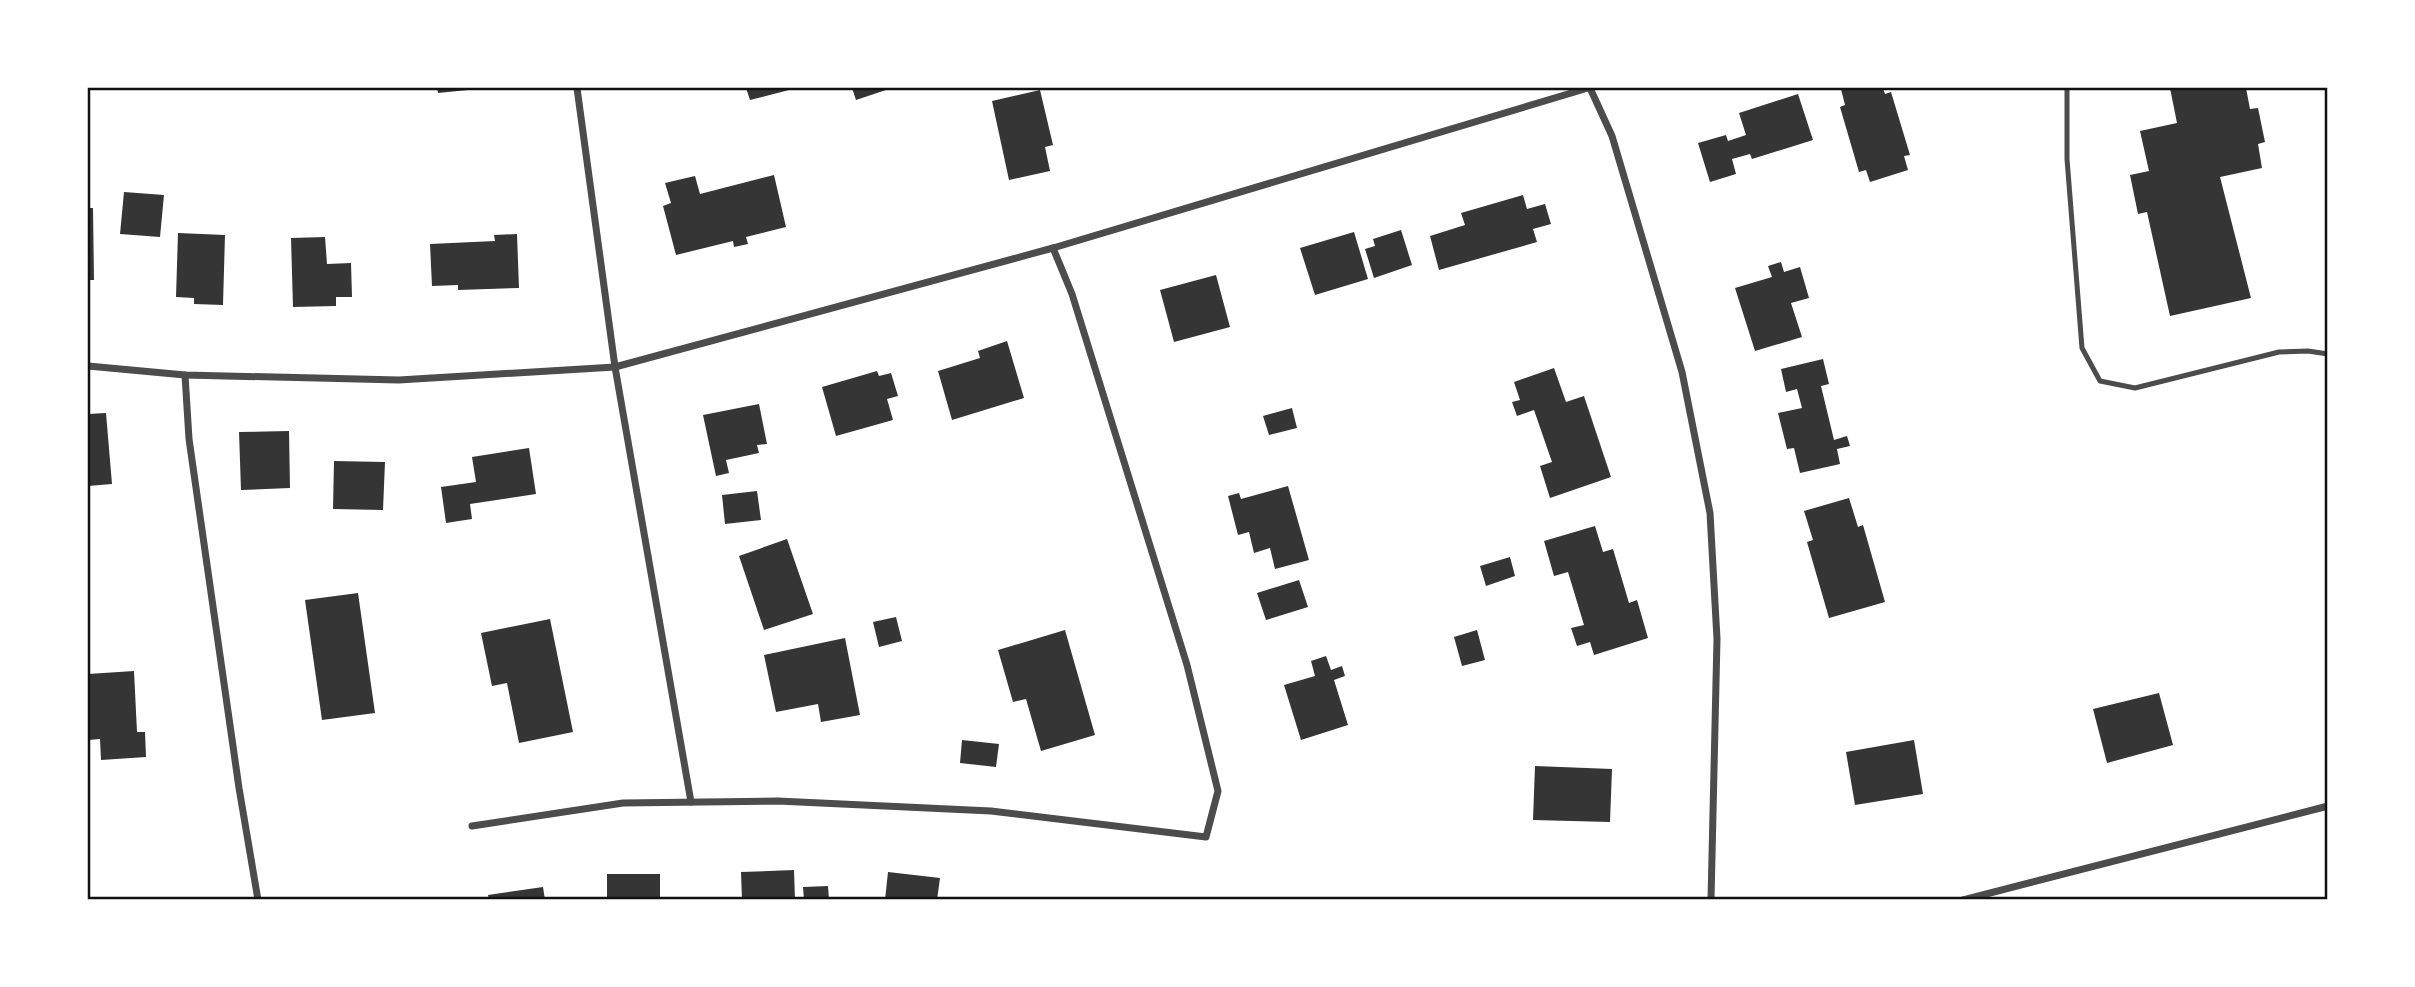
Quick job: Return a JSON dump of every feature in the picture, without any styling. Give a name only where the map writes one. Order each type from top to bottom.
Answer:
[{"type":"street","points":[[577,88],[615,367],[691,802]]},
{"type":"street","points":[[88,366],[185,375],[399,380],[615,367],[1053,248],[1589,88],[1612,136],[1682,372],[1710,513],[1717,639],[1712,900]]},
{"type":"street","points":[[472,826],[623,803],[778,801],[991,811],[1206,837],[1218,791],[1187,665],[1072,294],[1053,248]]},
{"type":"street","points":[[185,375],[189,439],[239,788],[258,900]]},
{"type":"street","points":[[1963,900],[2328,806]]},
{"type":"lane","points":[[2067,88],[2067,159],[2082,348],[2100,381],[2135,388],[2279,352],[2308,351],[2328,354]]},
{"type":"building","points":[[437,88],[478,88],[478,89],[438,93]]},
{"type":"building","points":[[746,88],[788,88],[789,90],[750,100]]},
{"type":"building","points":[[852,88],[892,88],[856,100]]},
{"type":"building","points":[[1883,88],[1885,94],[1891,92],[1910,155],[1904,156],[1908,170],[1870,182],[1866,170],[1859,172],[1840,107],[1845,105],[1841,89]]},
{"type":"building","points":[[2170,88],[2246,88],[2250,109],[2258,108],[2265,142],[2258,144],[2262,168],[2220,177],[2251,298],[2170,316],[2147,212],[2138,214],[2130,175],[2149,171],[2140,131],[2177,123]]},
{"type":"building","points":[[1040,90],[1053,145],[1045,147],[1050,171],[1009,180],[992,101]]},
{"type":"building","points":[[1798,94],[1813,140],[1752,159],[1750,154],[1732,159],[1736,174],[1710,182],[1698,143],[1726,135],[1728,141],[1746,135],[1739,113]]},
{"type":"building","points":[[774,175],[786,227],[746,237],[748,244],[734,247],[733,241],[676,255],[663,206],[671,203],[665,183],[695,176],[700,194]]},
{"type":"building","points":[[124,192],[164,195],[160,237],[120,234]]},
{"type":"building","points":[[1523,195],[1527,209],[1545,204],[1551,224],[1533,229],[1537,242],[1439,270],[1430,236],[1465,225],[1461,213]]},
{"type":"building","points":[[88,208],[93,208],[94,280],[88,280]]},
{"type":"building","points":[[1401,230],[1412,265],[1374,278],[1365,249],[1375,246],[1373,239]]},
{"type":"building","points":[[1354,232],[1368,279],[1315,295],[1300,248]]},
{"type":"building","points":[[178,233],[225,235],[223,305],[194,304],[194,298],[176,297]]},
{"type":"building","points":[[517,234],[519,288],[458,290],[458,285],[432,286],[430,244],[495,241],[494,235]]},
{"type":"building","points":[[325,237],[327,264],[351,263],[352,297],[336,297],[336,306],[293,307],[291,238]]},
{"type":"building","points":[[1781,262],[1784,272],[1800,267],[1809,298],[1791,303],[1802,337],[1755,351],[1735,288],[1772,277],[1768,266]]},
{"type":"building","points":[[1216,275],[1230,327],[1174,342],[1160,290]]},
{"type":"building","points":[[1007,341],[1024,398],[952,420],[938,371],[980,358],[978,351]]},
{"type":"building","points":[[1823,359],[1829,384],[1821,386],[1834,440],[1847,436],[1850,446],[1837,449],[1840,464],[1800,473],[1794,448],[1787,449],[1778,413],[1802,408],[1797,389],[1786,392],[1781,369]]},
{"type":"building","points":[[1554,368],[1566,402],[1584,396],[1611,477],[1550,498],[1540,466],[1552,462],[1534,410],[1517,416],[1512,402],[1520,400],[1514,382]]},
{"type":"building","points":[[877,371],[879,376],[891,373],[898,396],[887,399],[893,420],[836,436],[822,387]]},
{"type":"building","points":[[759,404],[767,444],[757,445],[759,453],[726,460],[729,473],[716,476],[703,415]]},
{"type":"building","points":[[1292,408],[1297,428],[1269,435],[1263,416]]},
{"type":"building","points":[[106,413],[112,484],[88,486],[88,414]]},
{"type":"building","points":[[289,431],[290,488],[241,490],[239,432]]},
{"type":"building","points":[[529,448],[536,494],[470,504],[472,519],[446,523],[441,487],[476,482],[472,457]]},
{"type":"building","points":[[334,461],[385,462],[383,510],[333,509]]},
{"type":"building","points":[[1288,486],[1309,560],[1275,569],[1270,548],[1254,553],[1249,532],[1238,535],[1228,496],[1239,493],[1241,499]]},
{"type":"building","points":[[757,491],[761,520],[725,524],[722,495]]},
{"type":"building","points":[[1849,498],[1858,527],[1863,525],[1885,602],[1829,618],[1807,542],[1813,540],[1804,511]]},
{"type":"building","points":[[1595,526],[1603,552],[1613,549],[1629,603],[1637,600],[1648,638],[1594,655],[1590,642],[1577,646],[1571,628],[1584,625],[1568,572],[1554,576],[1544,541]]},
{"type":"building","points":[[787,539],[813,614],[764,630],[739,556]]},
{"type":"building","points":[[1510,557],[1515,576],[1486,586],[1480,566]]},
{"type":"building","points":[[1299,580],[1308,607],[1266,620],[1257,593]]},
{"type":"building","points":[[358,593],[375,713],[322,720],[305,600]]},
{"type":"building","points":[[896,617],[902,641],[879,647],[873,622]]},
{"type":"building","points":[[550,619],[573,732],[519,743],[507,683],[492,686],[481,633]]},
{"type":"building","points":[[1065,630],[1095,735],[1041,751],[1026,699],[1013,702],[998,650]]},
{"type":"building","points":[[1477,630],[1485,660],[1462,666],[1454,637]]},
{"type":"building","points":[[845,638],[860,715],[821,722],[818,704],[776,712],[764,655]]},
{"type":"building","points":[[1326,656],[1331,670],[1342,666],[1345,676],[1334,680],[1348,725],[1301,740],[1284,685],[1315,676],[1311,661]]},
{"type":"building","points":[[134,671],[137,732],[145,732],[146,757],[101,760],[100,739],[88,740],[88,674]]},
{"type":"building","points":[[2159,693],[2173,745],[2107,763],[2093,709]]},
{"type":"building","points":[[962,740],[999,744],[996,767],[960,763]]},
{"type":"building","points":[[1914,740],[1923,794],[1855,805],[1846,752]]},
{"type":"building","points":[[1535,766],[1612,769],[1610,822],[1533,820]]},
{"type":"building","points":[[794,870],[795,900],[742,900],[741,872]]},
{"type":"building","points":[[888,872],[940,878],[937,900],[885,900]]},
{"type":"building","points":[[607,874],[660,874],[660,900],[607,900]]},
{"type":"building","points":[[828,886],[829,900],[804,900],[803,887]]},
{"type":"building","points":[[543,887],[545,900],[489,900],[488,895]]}]
